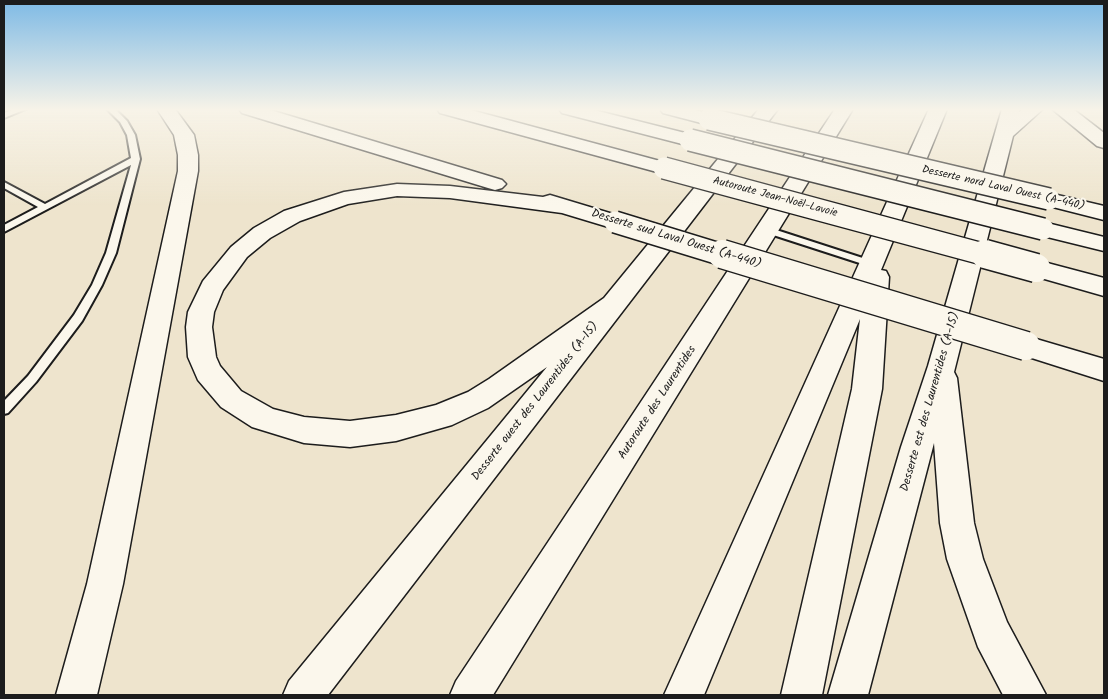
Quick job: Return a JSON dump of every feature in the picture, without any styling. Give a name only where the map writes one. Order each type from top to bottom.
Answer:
[{"type":"main road","points":[[76,695],[95,629],[105,584],[188,171],[185,142]]},
{"type":"main road","name":"Desserte sud Laval Ouest (A-440)","points":[[353,142],[1104,370]]},
{"type":"main road","name":"Autoroute Jean-Noël-Lavoie","points":[[567,142],[1104,287]]},
{"type":"main road","points":[[696,142],[1104,244]]},
{"type":"main road","name":"Desserte ouest des Laurentides (A-15)","points":[[303,695],[742,142]]},
{"type":"main road","name":"Desserte nord Laval Ouest (A-440)","points":[[805,142],[1099,211]]},
{"type":"main road","name":"Autoroute des Laurentides","points":[[470,695],[823,142]]},
{"type":"main road","points":[[684,695],[876,258],[924,142]]},
{"type":"main road","name":"Desserte est des Laurentides (A-15)","points":[[848,695],[917,447],[942,366],[1002,142]]},
{"type":"main road","points":[[568,208],[450,192],[397,190],[344,198],[292,216],[262,233],[238,252],[212,287],[201,312],[199,327],[202,357],[208,372],[230,399],[263,418],[283,425],[304,430],[333,433],[388,430],[441,416],[478,400],[499,388],[616,302]]},
{"type":"main road","points":[[802,695],[867,389],[876,258]]},
{"type":"main road","points":[[1034,349],[1104,380]]},
{"type":"main road","points":[[942,366],[956,509],[963,550],[973,585],[992,632],[1025,695]]},
{"type":"lane","points":[[4,409],[32,379],[59,344],[97,285],[111,253],[134,177],[136,159],[132,142]]},
{"type":"lane","points":[[4,229],[136,159]]},
{"type":"lane","points":[[4,186],[45,207]]},
{"type":"lane","points":[[767,230],[876,258]]}]
